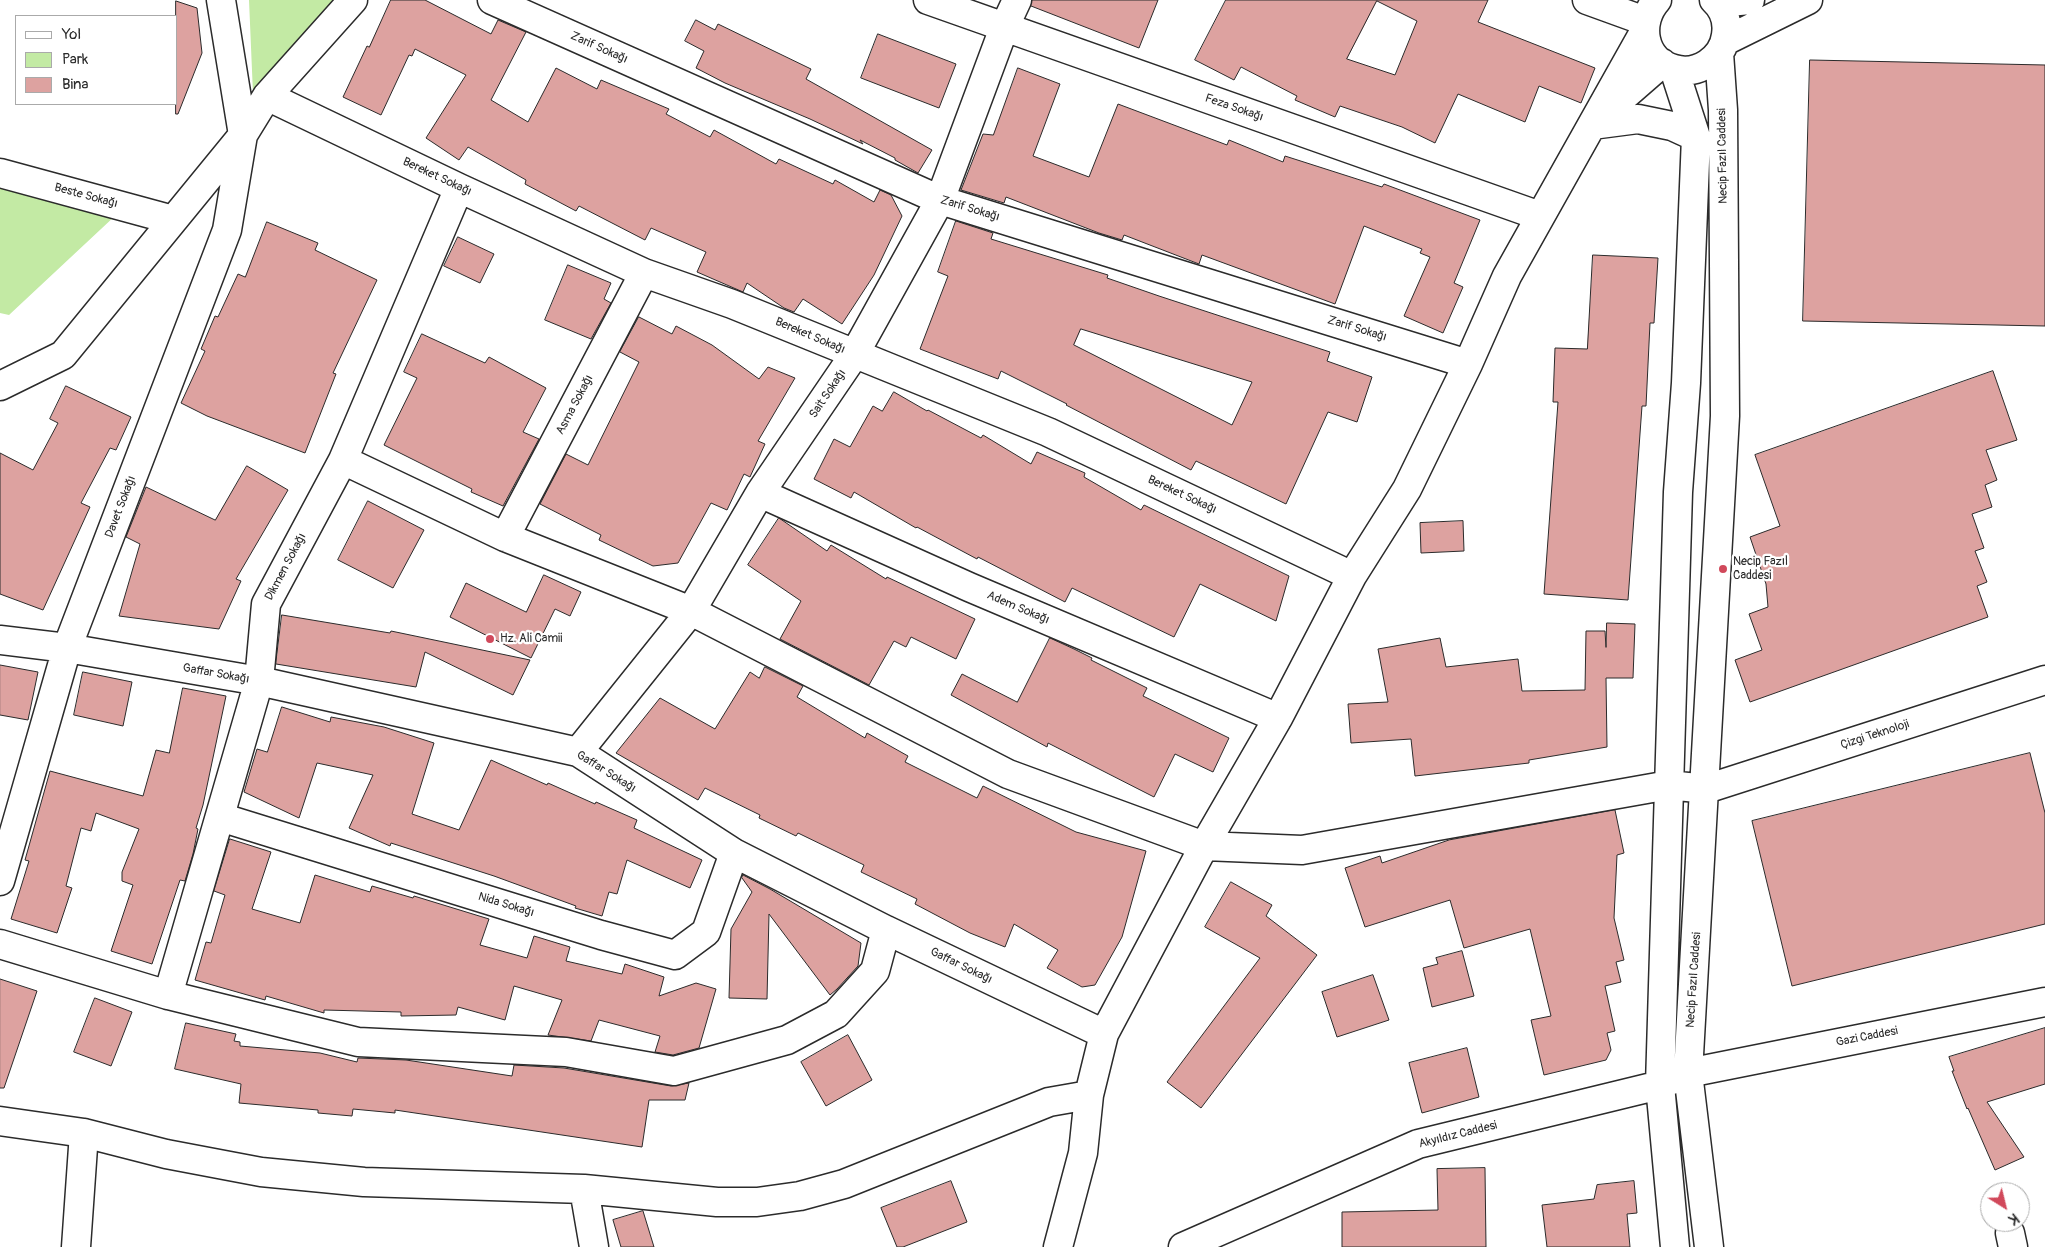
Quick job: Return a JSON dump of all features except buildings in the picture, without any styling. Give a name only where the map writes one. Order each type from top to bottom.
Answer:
[{"type":"street","points":[[221,0],[244,135]]},
{"type":"street","points":[[0,386],[63,355],[244,135],[267,96],[353,0]]},
{"type":"street","name":"Zarif Sokağı","points":[[492,0],[940,200],[1468,364]]},
{"type":"street","name":"Feza Sokağı","points":[[928,0],[1540,216]]},
{"type":"street","name":"Sait Sokağı","points":[[578,752],[691,611],[760,493],[854,355],[940,200],[1004,28],[1017,0]]},
{"type":"street","points":[[1588,0],[1650,12]]},
{"type":"street","points":[[1716,1],[1750,0]]},
{"type":"street","points":[[1650,12],[1647,44],[1653,55],[1668,66],[1686,70],[1699,68],[1711,62],[1722,47],[1808,0]]},
{"type":"street","name":"Necip Fazıl Caddesi","points":[[1709,1247],[1688,1073],[1706,789],[1725,416],[1722,47],[1727,28],[1724,15],[1716,1]]},
{"type":"street","points":[[1058,1247],[1083,1153],[1089,1095],[1104,1034],[1204,846],[1278,718],[1352,576],[1407,490],[1468,364],[1507,276],[1592,125],[1650,12]]},
{"type":"street","points":[[1592,125],[1668,66]]},
{"type":"street","points":[[1668,66],[1696,137],[1686,383],[1678,492],[1660,1085],[1676,1247]]},
{"type":"street","name":"Bereket Sokağı","points":[[267,96],[459,188],[644,272],[732,304],[1048,432],[1352,576]]},
{"type":"street","points":[[1592,125],[1638,119],[1672,126],[1696,137]]},
{"type":"street","name":"Davet Sokağı","points":[[0,881],[67,648],[227,230],[244,135]]},
{"type":"street","name":"Beste Sokağı","points":[[0,173],[173,220]]},
{"type":"street","name":"Dikmen Sokağı","points":[[168,995],[259,682],[266,604],[343,460],[459,188]]},
{"type":"street","name":"Asma Sokağı","points":[[505,537],[644,272]]},
{"type":"street","points":[[343,460],[505,537],[691,611],[1008,774],[1204,846],[1302,850],[1669,785],[1706,789]]},
{"type":"street","name":"Adem Sokağı","points":[[760,493],[969,587],[1278,718]]},
{"type":"street","name":"Gaffar Sokağı","points":[[0,640],[67,648],[259,682],[578,752],[734,853],[886,930],[1104,1034]]},
{"type":"street","name":"Çizgi Teknoloji","points":[[1706,789],[2045,680]]},
{"type":"street","name":"Nida Sokağı","points":[[220,817],[601,935],[675,955],[706,932],[734,853]]},
{"type":"street","points":[[0,944],[168,995],[358,1042],[566,1052],[674,1071],[787,1040],[836,1014],[875,971],[886,930]]},
{"type":"street","name":"Gazi Caddesi","points":[[1688,1073],[2045,1002]]},
{"type":"street","name":"Akyıldız Caddesi","points":[[1183,1247],[1418,1144],[1660,1085],[1688,1073]]},
{"type":"street","points":[[0,1121],[84,1134],[166,1154],[261,1172],[364,1182],[584,1189],[717,1202],[757,1202],[800,1196],[844,1184],[1049,1102],[1089,1095]]},
{"type":"street","points":[[76,1247],[84,1134]]},
{"type":"street","points":[[584,1189],[594,1247]]},
{"type":"green space","points":[[249,0],[336,0],[253,94]]},
{"type":"green space","points":[[0,185],[116,215],[9,315],[0,313]]},
{"type":"place","name":"Necip Fazıl Caddesi","points":[[1723,569]]},
{"type":"place","name":"Hz. Ali Camii","points":[[490,639]]}]
